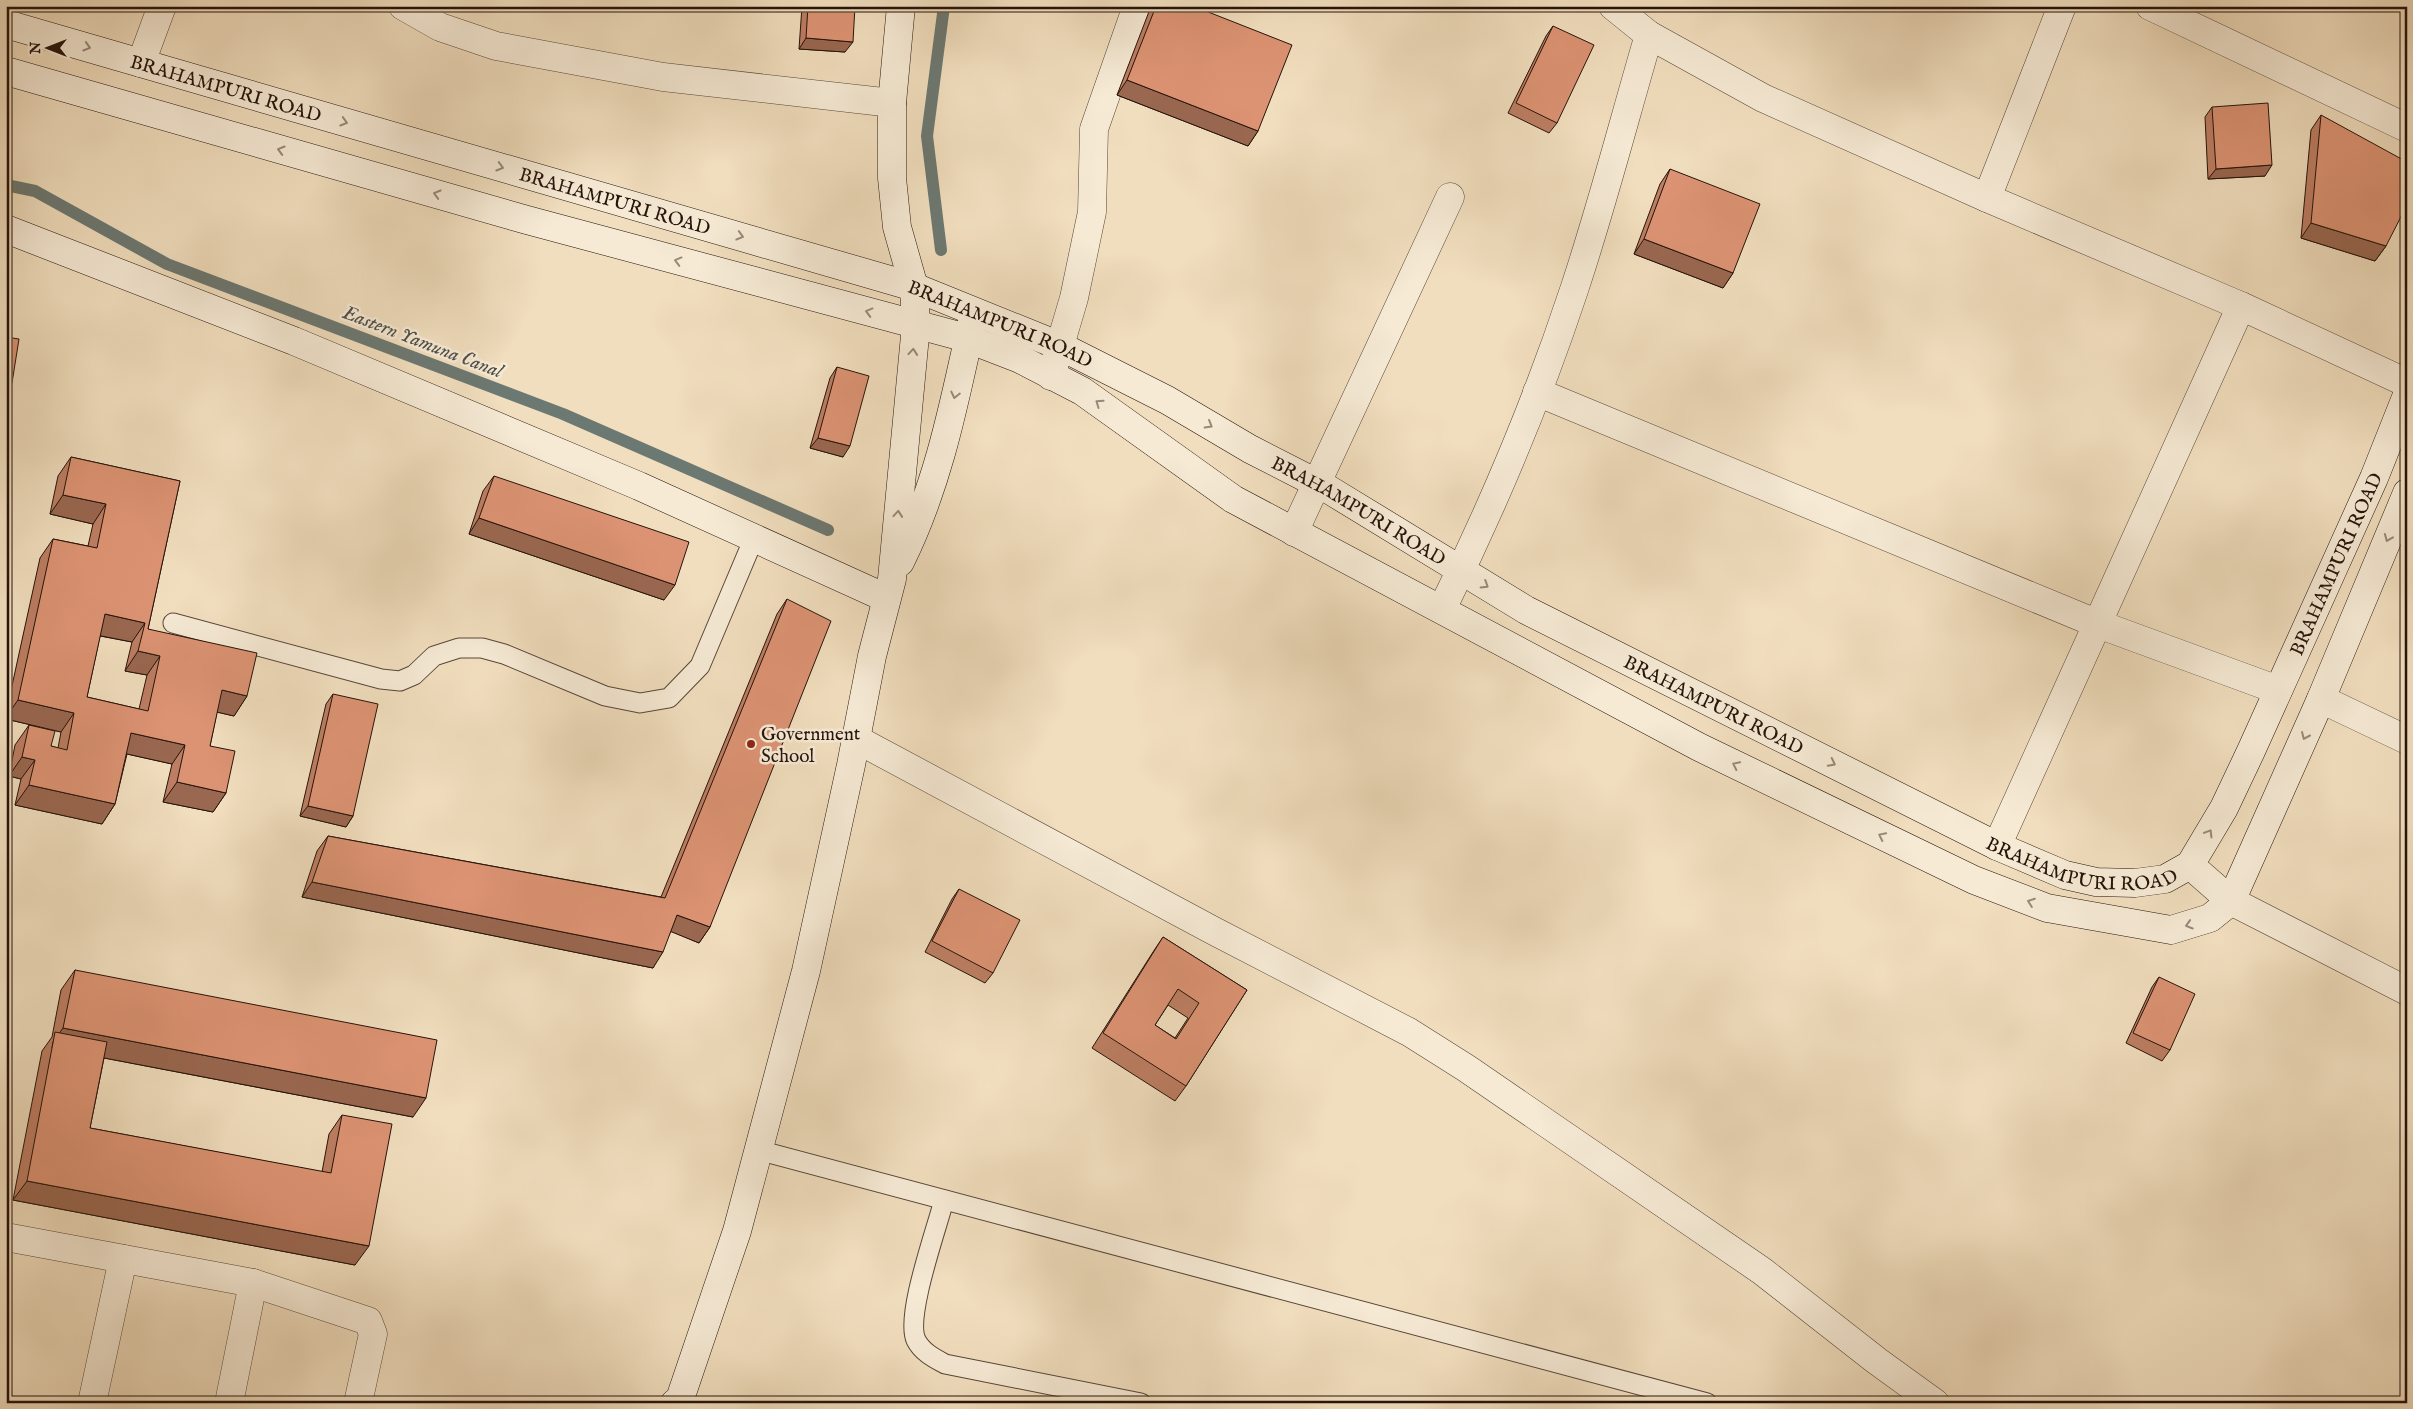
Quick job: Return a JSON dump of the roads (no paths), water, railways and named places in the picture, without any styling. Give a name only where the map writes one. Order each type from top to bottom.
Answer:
[{"type":"street","points":[[141,63],[162,6]]},
{"type":"street","points":[[403,6],[440,27],[496,46],[663,77],[892,103]]},
{"type":"street","points":[[679,1401],[737,1230],[806,971],[889,589],[916,325],[914,287],[897,227],[892,178],[892,103],[901,6]]},
{"type":"street","points":[[1051,376],[1074,298],[1092,212],[1094,128],[1137,6]]},
{"type":"street","points":[[1988,198],[2062,6]]},
{"type":"street","points":[[2150,6],[2407,128]]},
{"type":"street","points":[[1617,7],[1649,35],[1763,98],[1988,198],[2242,306],[2407,383]]},
{"type":"street","name":"BRAHAMPURI ROAD","points":[[6,24],[914,287],[974,313],[1060,346],[1167,400],[1250,449],[1316,484],[1526,610],[1997,846],[2065,875],[2096,882],[2135,883],[2165,878],[2190,865],[2224,808],[2374,478],[2407,395]]},
{"type":"street","points":[[1442,608],[1461,570],[1538,392],[1575,288],[1649,35]]},
{"type":"street","name":"BRAHAMPURI ROAD","points":[[6,71],[527,220],[916,325],[968,340],[1020,359],[1082,391],[1233,499],[1442,608],[1699,747],[1974,880],[2038,904],[2122,923],[2171,930],[2210,918],[2231,901],[2321,699],[2407,493]]},
{"type":"street","points":[[1294,532],[1450,197]]},
{"type":"street","points":[[6,229],[294,341],[639,486],[754,538],[889,589]]},
{"type":"street","points":[[1997,846],[2242,306]]},
{"type":"street","points":[[889,589],[914,534],[940,462],[974,313]]},
{"type":"street","points":[[1538,392],[2098,624],[2278,690]]},
{"type":"street","points":[[2321,699],[2407,740]]},
{"type":"street","points":[[856,740],[1214,931],[1410,1032],[1466,1068],[1762,1271],[1877,1362],[1935,1403]]},
{"type":"street","points":[[2190,865],[2231,901],[2407,991]]},
{"type":"street","points":[[6,1237],[253,1284],[368,1321],[373,1334],[358,1403]]},
{"type":"street","points":[[92,1403],[123,1259]]},
{"type":"street","points":[[228,1403],[253,1284]]},
{"type":"lane","points":[[173,622],[381,679],[400,681],[414,676],[434,656],[459,648],[482,648],[504,654],[605,696],[640,703],[669,698],[700,666],[754,538]]},
{"type":"lane","points":[[758,1150],[1707,1403]]},
{"type":"lane","points":[[944,1200],[914,1311],[915,1338],[925,1352],[945,1364],[1141,1403]]},
{"type":"waterway","points":[[941,250],[927,136],[944,6]]},
{"type":"waterway","name":"Eastern Yamuna Canal","points":[[6,185],[35,191],[167,264],[563,414],[828,530]]},
{"type":"place","name":"Government School","points":[[751,744]]}]
